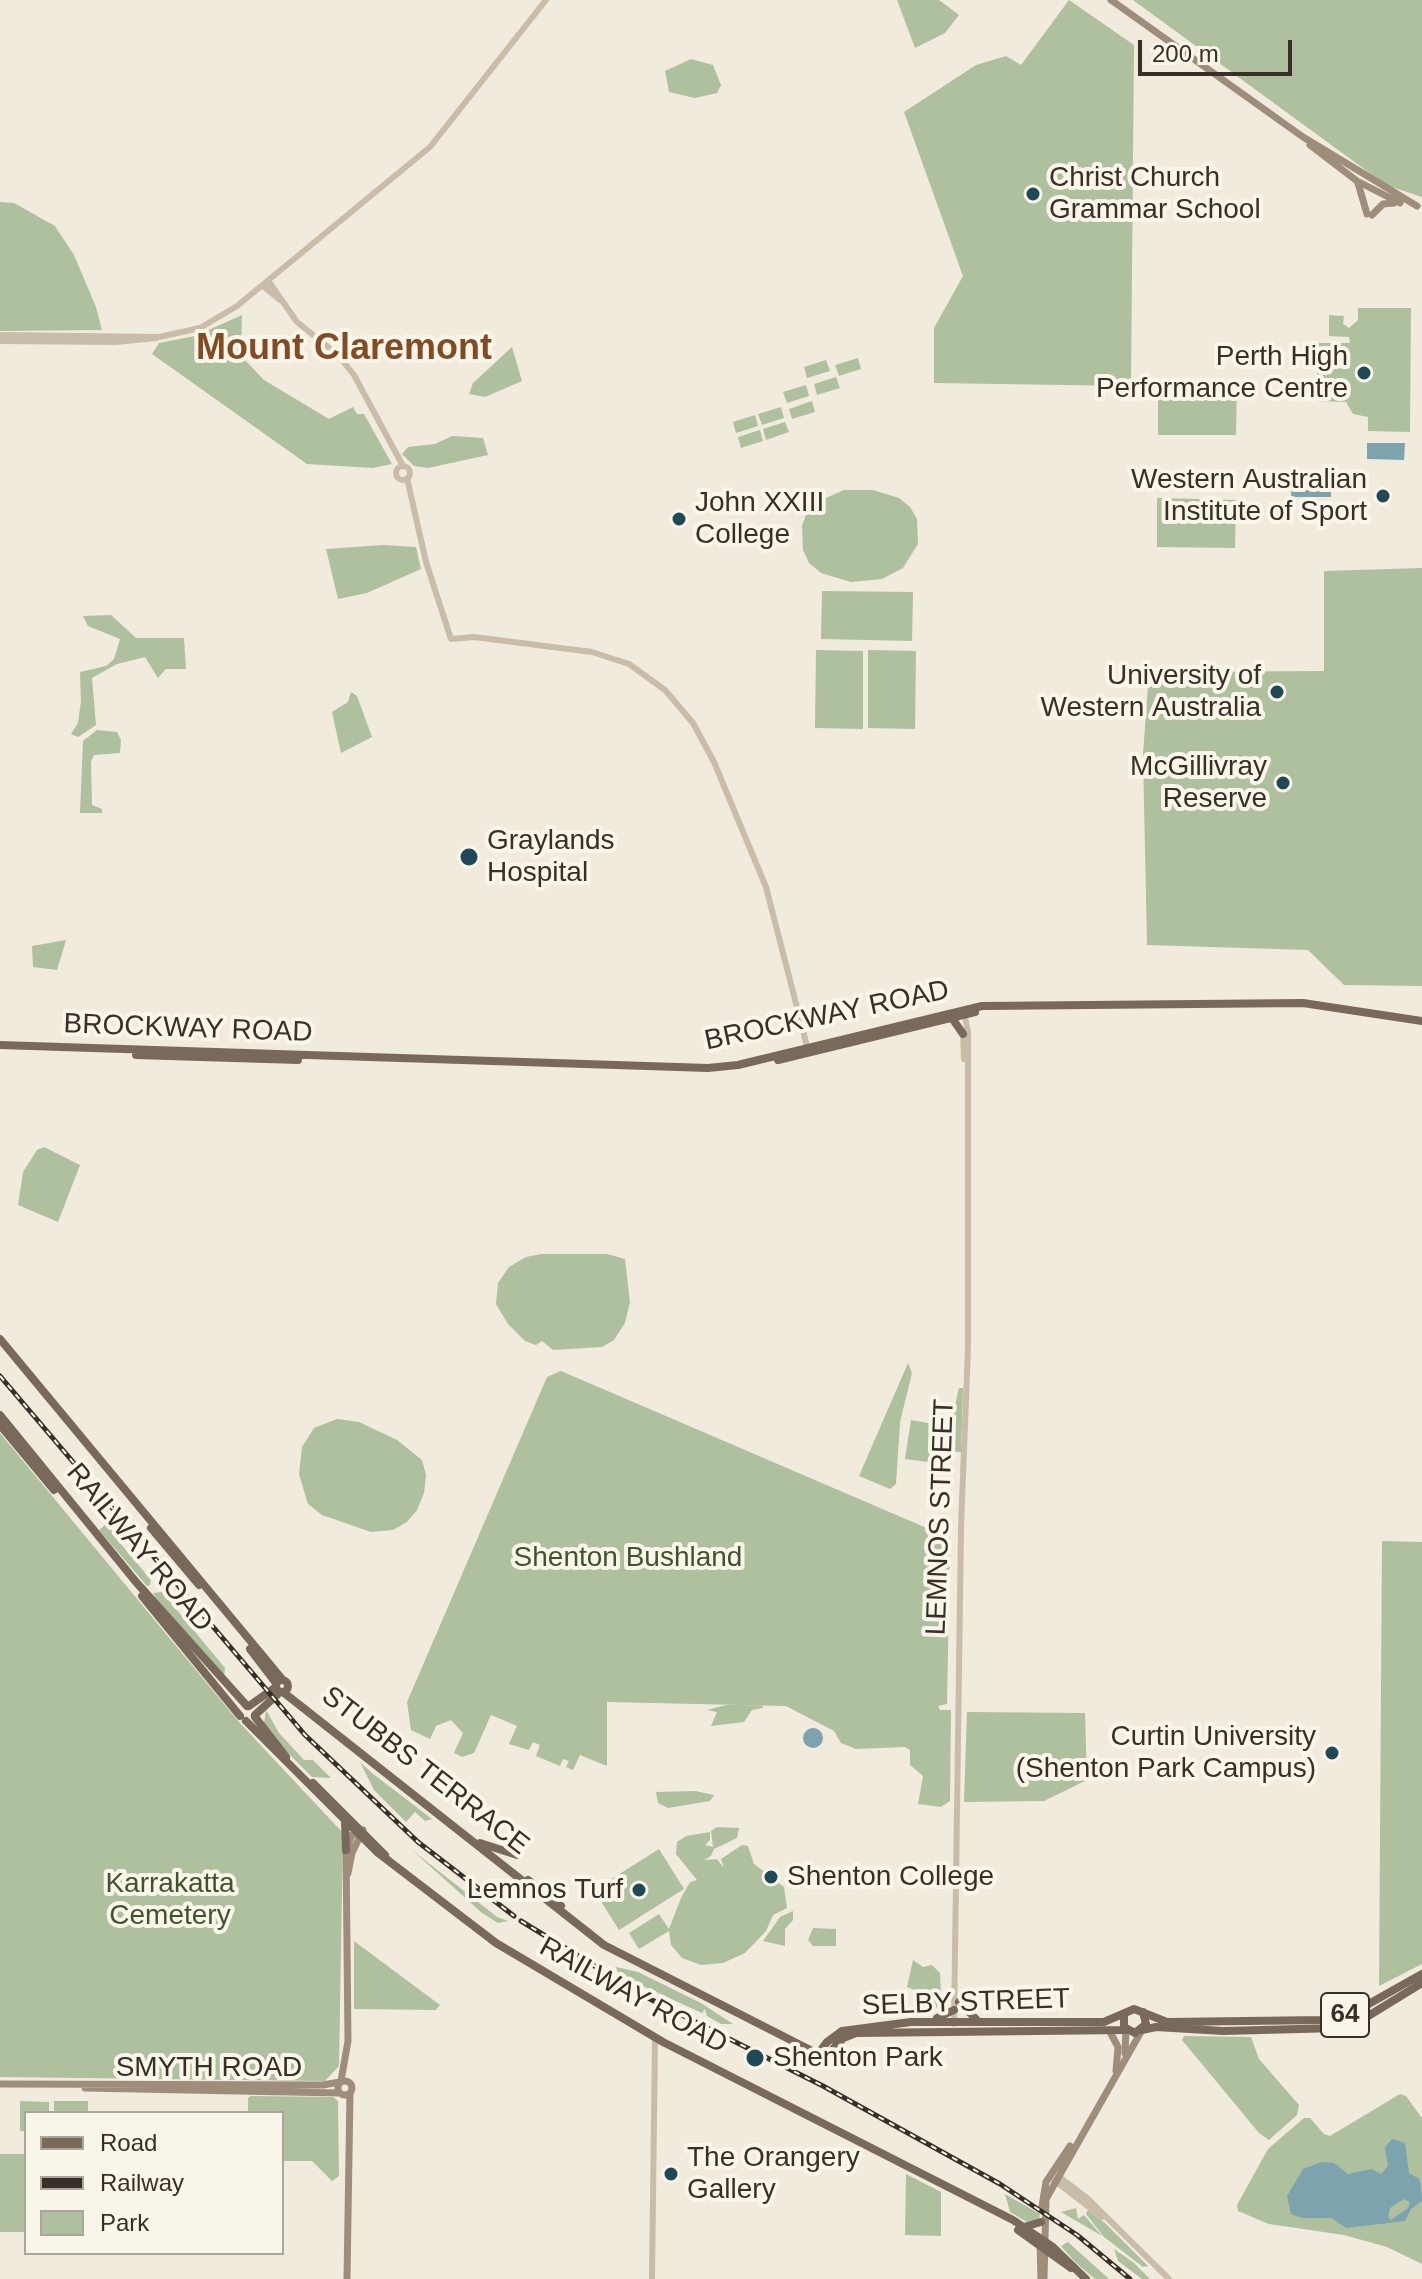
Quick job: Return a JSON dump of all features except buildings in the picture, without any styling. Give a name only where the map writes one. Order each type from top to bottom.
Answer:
[{"type":"main road","points":[[1111,0],[1303,137],[1357,181],[1404,205]]},
{"type":"main road","points":[[1303,137],[1419,207]]},
{"type":"main road","points":[[1357,181],[1364,193],[1369,214],[1383,204],[1419,207]]},
{"type":"main road","name":"BROCKWAY ROAD","points":[[0,1047],[708,1068],[808,1050],[990,1005],[1303,1003],[1422,1024]]},
{"type":"main road","points":[[960,1013],[963,1034]]},
{"type":"main road","name":"STUBBS TERRACE","points":[[0,1339],[281,1686],[542,1894],[625,1953],[823,2054]]},
{"type":"main road","name":"STUBBS TERRACE","points":[[0,1347],[281,1686],[622,1956],[823,2054]]},
{"type":"main road","name":"RAILWAY ROAD","points":[[0,1415],[136,1582],[248,1706],[249,1717],[360,1833]]},
{"type":"main road","name":"RAILWAY ROAD","points":[[0,1425],[249,1717],[345,1820],[385,1856],[496,1943],[659,2040],[1023,2227],[1086,2279]]},
{"type":"main road","points":[[248,1706],[281,1686]]},
{"type":"main road","points":[[249,1717],[281,1686]]},
{"type":"main road","points":[[345,1820],[348,1873],[346,2065],[343,2082],[347,2124],[347,2279]]},
{"type":"main road","points":[[346,1850],[360,1833]]},
{"type":"main road","points":[[348,1873],[360,1833]]},
{"type":"main road","points":[[480,1843],[517,1855]]},
{"type":"main road","name":"64","points":[[1124,2014],[1132,2009],[1167,2022],[1304,2022],[1334,2018],[1371,2004],[1422,1974]]},
{"type":"main road","name":"64","points":[[1126,2030],[1156,2027],[1223,2031],[1338,2028],[1360,2021],[1422,1983]]},
{"type":"main road","points":[[921,2021],[956,2006],[981,2020]]},
{"type":"main road","points":[[1043,2244],[1042,2195],[1142,2030],[1146,2022],[1143,2012]]},
{"type":"main road","points":[[1116,2074],[1127,2048],[1124,2014]]},
{"type":"main road","name":"SELBY STREET","points":[[823,2054],[841,2039],[859,2032],[957,2025],[981,2020],[1102,2022],[1124,2014]]},
{"type":"main road","points":[[1334,2018],[1338,2028]]},
{"type":"main road","name":"SELBY STREET","points":[[823,2054],[827,2042],[847,2030],[921,2021],[1057,2030],[1126,2030]]},
{"type":"main road","points":[[1109,2030],[1118,2047],[1116,2074]]},
{"type":"main road","points":[[841,2039],[839,2051],[843,2062]]},
{"type":"main road","points":[[805,2043],[827,2042]]},
{"type":"main road","points":[[343,2082],[344,2093]]},
{"type":"main road","name":"SMYTH ROAD","points":[[0,2084],[79,2086],[343,2082]]},
{"type":"main road","name":"SMYTH ROAD","points":[[79,2086],[92,2090],[344,2093]]},
{"type":"main road","points":[[1043,2279],[1045,2208],[1054,2177]]},
{"type":"main road","name":"RAILWAY ROAD","points":[[1002,2216],[1043,2244]]},
{"type":"main road","points":[[1023,2227],[1038,2226],[1041,2222]]},
{"type":"street","points":[[0,338],[135,342],[200,328],[266,284],[430,147],[546,0]]},
{"type":"street","points":[[266,284],[297,322],[347,364],[360,383],[400,467],[409,471],[403,479]]},
{"type":"street","points":[[400,467],[396,474],[403,479],[409,494],[451,639],[474,637],[592,652],[629,664],[677,702],[693,723],[714,762],[766,887],[808,1050]]},
{"type":"street","name":"LEMNOS STREET","points":[[960,1013],[966,1075]]},
{"type":"street","name":"LEMNOS STREET","points":[[957,2025],[961,1536],[968,1348],[963,1034]]},
{"type":"street","points":[[652,2279],[654,2067],[659,2040]]},
{"type":"street","points":[[1054,2177],[1105,2219],[1169,2279]]},
{"type":"street","points":[[1054,2177],[1088,2199],[1105,2219]]},
{"type":"street","points":[[1050,2192],[1066,2189]]},
{"type":"green space","points":[[897,0],[939,0],[959,15],[945,33],[915,48]]},
{"type":"green space","name":"Christ Church Grammar School","points":[[1069,0],[1134,45],[1131,386],[934,383],[934,328],[963,276],[904,112],[976,65],[1006,56],[1021,65]]},
{"type":"green space","points":[[1133,0],[1422,0],[1422,197],[1386,185]]},
{"type":"green space","points":[[691,59],[713,65],[721,85],[717,93],[695,98],[669,92],[665,71]]},
{"type":"green space","points":[[0,202],[14,203],[55,226],[74,255],[96,307],[102,330],[0,331]]},
{"type":"green space","name":"Perth High Performance Centre","points":[[1358,308],[1411,308],[1410,432],[1368,431],[1368,417],[1353,414],[1346,402],[1317,401],[1317,343],[1350,343],[1349,337],[1329,336],[1329,315],[1344,316],[1343,324],[1349,328],[1358,320]]},
{"type":"green space","points":[[242,315],[241,356],[264,380],[329,419],[353,407],[357,414],[364,414],[392,464],[373,468],[307,464],[152,354],[159,343],[195,336]]},
{"type":"green space","points":[[512,347],[522,381],[485,397],[469,394],[473,383]]},
{"type":"green space","points":[[858,358],[861,369],[839,376],[835,365]]},
{"type":"green space","points":[[826,360],[830,371],[807,378],[804,367]]},
{"type":"green space","points":[[836,377],[840,388],[817,395],[814,384]]},
{"type":"green space","points":[[806,385],[809,396],[787,403],[783,392]]},
{"type":"green space","points":[[1158,386],[1237,387],[1236,435],[1158,435]]},
{"type":"green space","points":[[812,401],[815,412],[792,419],[789,409]]},
{"type":"green space","points":[[781,407],[784,418],[762,425],[758,414]]},
{"type":"green space","points":[[755,415],[758,426],[736,433],[733,422]]},
{"type":"green space","points":[[785,422],[789,432],[766,440],[763,429]]},
{"type":"green space","points":[[760,430],[763,441],[741,448],[738,437]]},
{"type":"green space","points":[[452,436],[483,438],[488,455],[428,468],[414,466],[402,454],[408,447],[435,444]]},
{"type":"green space","points":[[844,490],[873,490],[899,498],[910,507],[917,519],[918,544],[903,568],[882,579],[851,582],[821,573],[809,563],[803,550],[802,526],[807,512],[817,502]]},
{"type":"green space","points":[[1157,498],[1236,500],[1235,548],[1157,547]]},
{"type":"green space","points":[[383,545],[416,547],[421,569],[367,593],[338,599],[326,549]]},
{"type":"green space","name":"McGillivray Reserve","points":[[1422,568],[1422,986],[1344,985],[1308,950],[1147,945],[1143,754],[1149,672],[1324,671],[1324,571]]},
{"type":"green space","points":[[822,591],[913,592],[912,641],[821,639]]},
{"type":"green space","points":[[111,615],[136,638],[184,638],[186,669],[166,669],[158,678],[145,657],[117,664],[92,678],[96,725],[78,737],[71,734],[78,723],[80,672],[106,666],[114,659],[120,639],[88,626],[83,616]]},
{"type":"green space","points":[[816,650],[863,651],[863,729],[815,728]]},
{"type":"green space","points":[[868,650],[916,651],[915,729],[868,728]]},
{"type":"green space","points":[[351,692],[357,696],[372,737],[341,753],[332,712],[348,702]]},
{"type":"green space","points":[[97,730],[117,732],[121,740],[120,753],[94,755],[91,762],[92,805],[102,809],[102,813],[80,813],[83,741]]},
{"type":"green space","points":[[66,940],[57,970],[33,967],[32,946]]},
{"type":"green space","points":[[44,1147],[80,1165],[58,1222],[18,1205],[23,1172],[37,1150]]},
{"type":"green space","points":[[541,1254],[607,1254],[625,1259],[630,1302],[625,1323],[614,1340],[602,1347],[553,1350],[542,1341],[536,1345],[525,1341],[508,1324],[496,1304],[498,1283],[509,1267],[526,1257]]},
{"type":"green space","points":[[908,1363],[912,1373],[900,1422],[896,1484],[890,1489],[859,1476]]},
{"type":"green space","name":"Shenton Bushland","points":[[561,1371],[950,1538],[947,1704],[938,1706],[940,1710],[951,1710],[950,1801],[941,1807],[918,1804],[923,1776],[910,1765],[910,1750],[905,1747],[856,1749],[841,1743],[834,1731],[786,1706],[607,1702],[607,1766],[580,1755],[573,1770],[566,1767],[569,1761],[563,1759],[560,1766],[536,1756],[540,1745],[533,1742],[529,1750],[509,1744],[517,1726],[491,1715],[474,1753],[462,1757],[454,1753],[463,1733],[451,1720],[436,1726],[430,1739],[411,1730],[407,1702],[547,1377]]},
{"type":"green space","points":[[959,1388],[963,1388],[961,1452],[946,1451],[944,1464],[905,1459],[911,1420],[950,1427]]},
{"type":"green space","points":[[337,1419],[359,1422],[397,1440],[422,1460],[426,1475],[424,1493],[417,1510],[407,1522],[393,1530],[371,1532],[322,1515],[308,1504],[299,1474],[302,1447],[314,1428]]},
{"type":"green space","name":"Karrakatta Cemetery","points":[[0,1433],[238,1721],[343,1833],[339,2066],[325,2081],[0,2077]]},
{"type":"green space","points":[[105,1525],[120,1537],[121,1544],[151,1580],[150,1585],[147,1586],[99,1530]]},
{"type":"green space","points":[[1382,1541],[1422,1542],[1422,1964],[1379,1986]]},
{"type":"green space","points":[[162,1592],[225,1668],[224,1677],[153,1593]]},
{"type":"green space","points":[[726,1705],[763,1705],[763,1708],[752,1710],[744,1722],[711,1726],[717,1712],[707,1710]]},
{"type":"green space","points":[[266,1710],[279,1733],[304,1760],[313,1760],[331,1778],[312,1777],[282,1747],[264,1723]]},
{"type":"green space","points":[[967,1712],[1085,1713],[1087,1780],[1044,1801],[964,1802]]},
{"type":"green space","points":[[360,1762],[432,1819],[425,1821],[415,1812],[406,1822],[374,1790]]},
{"type":"green space","points":[[695,1791],[714,1795],[710,1801],[668,1808],[658,1803],[656,1792]]},
{"type":"green space","points":[[717,1827],[739,1828],[737,1838],[714,1849],[711,1856],[704,1860],[717,1859],[724,1868],[721,1859],[742,1845],[748,1846],[754,1864],[784,1887],[787,1908],[773,1915],[766,1931],[745,1953],[723,1963],[701,1965],[682,1958],[671,1945],[669,1931],[639,1949],[629,1933],[659,1914],[669,1929],[690,1882],[697,1880],[676,1854],[677,1842],[686,1836],[710,1832],[710,1840],[705,1845],[713,1847],[711,1831]]},
{"type":"green space","name":"Lemnos Turf","points":[[659,1849],[684,1889],[619,1930],[594,1890]]},
{"type":"green space","points":[[412,1850],[497,1917],[508,1921],[498,1923],[482,1913]]},
{"type":"green space","points":[[793,1911],[793,1920],[785,1929],[785,1946],[763,1941],[780,1917]]},
{"type":"green space","points":[[813,1928],[836,1929],[836,1946],[813,1946],[808,1940]]},
{"type":"green space","points":[[354,1941],[440,2005],[436,2010],[354,2009]]},
{"type":"green space","points":[[913,1960],[923,1967],[932,1965],[940,1973],[941,1996],[945,1996],[936,2008],[926,2009],[926,2005],[934,2004],[933,1997],[907,1987]]},
{"type":"green space","points":[[616,1967],[638,1972],[701,2003],[733,2024],[721,2024],[707,2016],[705,2009],[702,2013],[634,1982],[618,1973]]},
{"type":"green space","points":[[1184,2036],[1251,2037],[1259,2059],[1299,2105],[1297,2115],[1269,2140],[1259,2133],[1182,2040]]},
{"type":"green space","points":[[1400,2094],[1406,2096],[1422,2118],[1422,2264],[1387,2247],[1344,2235],[1269,2224],[1238,2211],[1237,2205],[1268,2149],[1304,2118],[1310,2118],[1324,2134],[1330,2136]]},
{"type":"green space","points":[[333,2097],[338,2101],[339,2176],[332,2181],[312,2161],[284,2161],[284,2111],[248,2111],[248,2098]]},
{"type":"green space","points":[[20,2101],[49,2102],[49,2111],[24,2111],[24,2131],[20,2131]]},
{"type":"green space","points":[[54,2101],[88,2101],[88,2111],[54,2111]]},
{"type":"green space","points":[[0,2154],[24,2154],[24,2232],[0,2232]]},
{"type":"green space","points":[[906,2174],[941,2192],[941,2236],[905,2235]]},
{"type":"green space","points":[[1005,2194],[1040,2214],[1039,2219],[1027,2222],[1010,2212]]},
{"type":"green space","points":[[1076,2208],[1078,2219],[1084,2215],[1102,2236],[1061,2212]]},
{"type":"green space","points":[[1088,2210],[1148,2266],[1143,2267],[1104,2237],[1086,2214]]},
{"type":"green space","points":[[1068,2242],[1109,2279],[1095,2279],[1075,2262],[1061,2246]]},
{"type":"green space","points":[[1114,2249],[1150,2279],[1142,2279],[1118,2261]]},
{"type":"water","points":[[1367,443],[1405,443],[1404,460],[1367,459]]},
{"type":"water","points":[[1292,477],[1331,478],[1331,497],[1291,497]]},
{"type":"water","points":[[809,1728],[817,1728],[823,1738],[817,1748],[809,1748],[803,1742],[803,1734]]},
{"type":"water","points":[[1392,2139],[1405,2143],[1409,2173],[1419,2179],[1421,2186],[1422,2201],[1411,2209],[1405,2221],[1346,2228],[1332,2218],[1302,2218],[1291,2214],[1287,2196],[1303,2169],[1322,2162],[1334,2163],[1348,2174],[1372,2169],[1381,2174],[1388,2166],[1385,2147]],"holes":[[[1404,2199],[1410,2202],[1408,2208],[1391,2220],[1388,2217],[1390,2208]]]},
{"type":"railway","points":[[0,1376],[305,1735],[418,1842],[514,1916]]},
{"type":"railway","points":[[521,1921],[642,1995],[823,2086],[1000,2184],[1077,2235],[1130,2279]]},
{"type":"place","name":"Christ Church Grammar School","points":[[1033,194]]},
{"type":"place","name":"Perth High Performance Centre","points":[[1364,373]]},
{"type":"place","name":"Western Australian Institute of Sport","points":[[1383,496]]},
{"type":"place","name":"John XXIII College","points":[[679,519]]},
{"type":"place","name":"University of Western Australia","points":[[1277,692]]},
{"type":"place","name":"McGillivray Reserve","points":[[1283,783]]},
{"type":"place","name":"Graylands Hospital","points":[[469,857]]},
{"type":"place","name":"Curtin University (Shenton Park Campus)","points":[[1332,1753]]},
{"type":"place","name":"Shenton College","points":[[771,1877]]},
{"type":"place","name":"Lemnos Turf","points":[[639,1890]]},
{"type":"place","name":"Shenton Park","points":[[755,2058]]},
{"type":"place","name":"The Orangery Gallery","points":[[671,2174]]},
{"type":"district","name":"Mount Claremont","points":[[344,349]]}]
